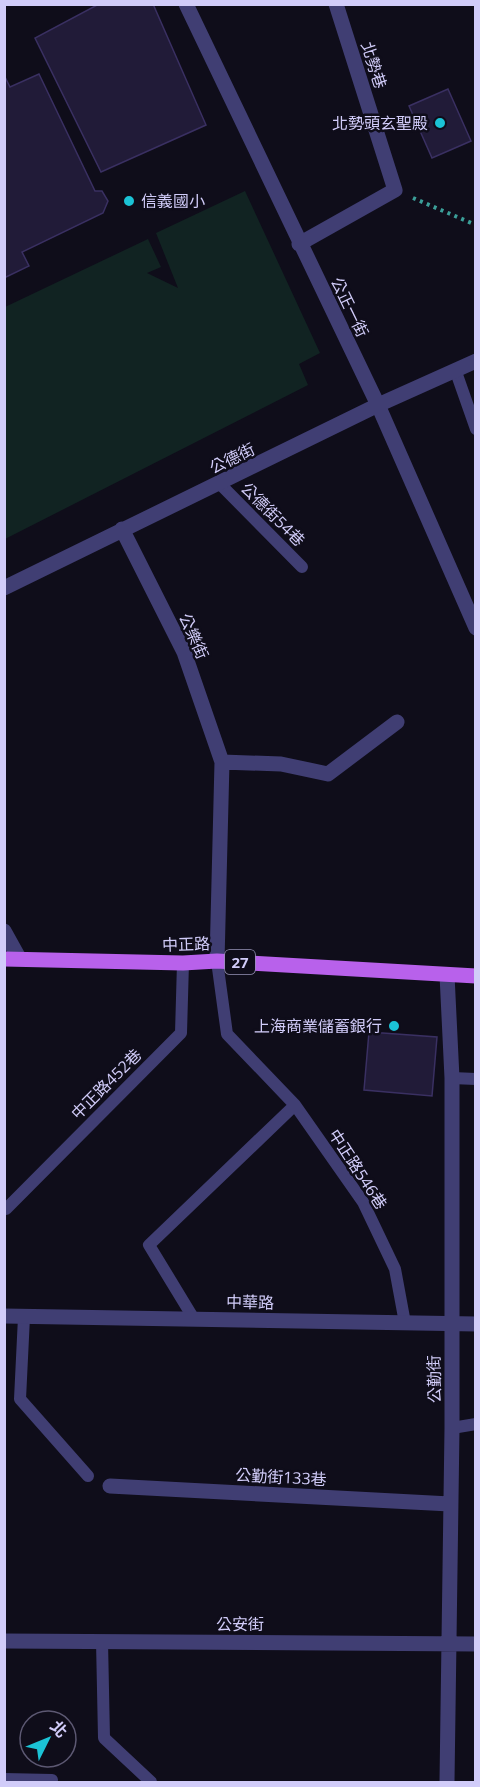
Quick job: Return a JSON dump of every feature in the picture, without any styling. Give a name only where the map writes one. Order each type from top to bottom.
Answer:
[{"type":"main road","name":"中正路","points":[[11,959],[183,963],[217,961],[476,976]]},
{"type":"street","name":"公正一街","points":[[186,4],[378,405],[476,628]]},
{"type":"street","name":"北勢巷","points":[[336,4],[395,190]]},
{"type":"street","points":[[299,244],[395,190]]},
{"type":"street","name":"公德街","points":[[4,588],[378,405],[456,372],[476,361]]},
{"type":"street","name":"公樂街","points":[[122,529],[184,652],[222,762],[217,961]]},
{"type":"street","points":[[222,762],[281,764],[328,774],[397,722]]},
{"type":"street","points":[[4,931],[11,959]]},
{"type":"street","name":"公勤街","points":[[447,975],[452,1078],[453,1428],[447,1782]]},
{"type":"street","name":"中華路","points":[[4,1316],[476,1324]]},
{"type":"street","name":"公勤街133巷","points":[[110,1486],[450,1504]]},
{"type":"street","name":"公安街","points":[[4,1641],[476,1644]]},
{"type":"lane","points":[[456,372],[476,429]]},
{"type":"lane","name":"公德街54巷","points":[[220,484],[302,567]]},
{"type":"lane","name":"中正路546巷","points":[[217,961],[227,1034],[295,1105],[363,1202],[395,1269],[405,1323]]},
{"type":"lane","name":"中正路452巷","points":[[6,1209],[181,1033],[183,963]]},
{"type":"lane","points":[[452,1078],[476,1079]]},
{"type":"lane","points":[[194,1319],[149,1245],[295,1105]]},
{"type":"lane","points":[[24,1317],[20,1399],[88,1476]]},
{"type":"lane","points":[[453,1428],[476,1424]]},
{"type":"lane","points":[[102,1641],[104,1738],[151,1782]]},
{"type":"lane","points":[[4,1779],[52,1780]]},
{"type":"path","points":[[395,190],[476,225]]},
{"type":"shaded area","points":[[245,191],[320,353],[299,364],[308,385],[5,539],[5,307],[148,239],[161,267],[147,273],[178,288],[156,233]]},
{"type":"building","points":[[99,4],[153,4],[206,125],[101,172],[35,38]]},
{"type":"building","points":[[39,74],[95,191],[102,191],[108,201],[103,213],[22,252],[29,266],[4,278],[4,75],[10,87]]},
{"type":"building","name":"北勢頭玄聖殿","points":[[448,89],[471,141],[432,158],[409,106]]},
{"type":"building","points":[[369,1032],[437,1037],[432,1096],[364,1090]]},
{"type":"place","name":"北勢頭玄聖殿","points":[[440,123]]},
{"type":"place","name":"信義國小","points":[[129,201]]},
{"type":"place","name":"上海商業儲蓄銀行","points":[[394,1026]]}]
